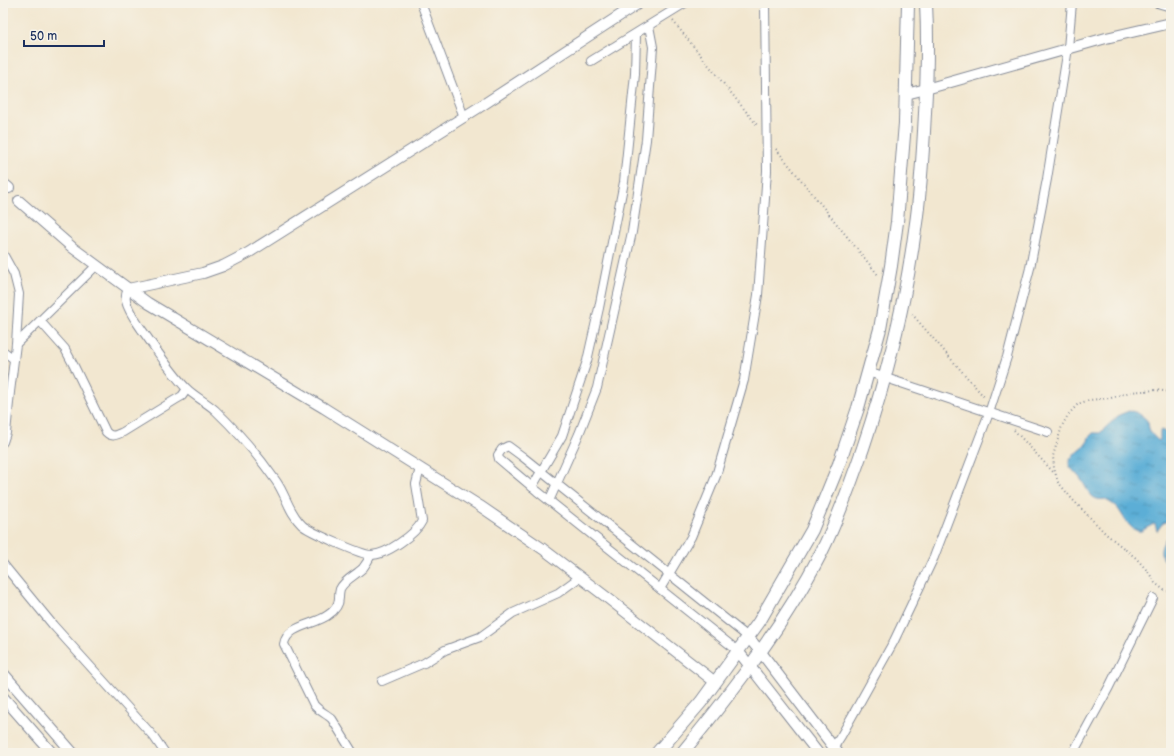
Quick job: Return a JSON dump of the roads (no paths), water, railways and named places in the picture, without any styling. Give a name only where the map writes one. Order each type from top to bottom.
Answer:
[{"type":"main road","points":[[657,753],[701,702],[748,637],[801,552],[812,530],[839,464],[880,329],[891,266],[906,123],[908,3]]},
{"type":"main road","points":[[682,753],[749,666],[796,598],[821,553],[838,516],[878,406],[895,339],[916,229],[924,143],[927,60],[926,3]]},
{"type":"street","points":[[421,3],[464,117]]},
{"type":"street","points":[[128,289],[203,273],[223,266],[236,259],[464,117],[639,3]]},
{"type":"street","points":[[591,61],[685,3]]},
{"type":"street","points":[[660,589],[691,537],[716,476],[744,380],[758,296],[767,171],[765,3]]},
{"type":"street","points":[[818,753],[738,651],[549,501],[499,459],[498,455],[502,449],[508,446],[748,637],[834,751],[890,648],[934,557],[990,409],[1007,357],[1030,268],[1047,179],[1068,48],[1072,3]]},
{"type":"street","points":[[1157,3],[1171,7]]},
{"type":"street","points":[[906,94],[1068,48],[1171,23]]},
{"type":"street","points":[[549,501],[579,434],[597,388],[632,232],[646,140],[654,47],[648,26]]},
{"type":"street","points":[[532,487],[562,436],[587,361],[624,182],[634,74],[636,34]]},
{"type":"street","points":[[19,201],[73,248],[148,303],[324,408],[480,506],[580,577],[715,682]]},
{"type":"street","points":[[3,254],[14,274],[19,294],[16,344],[10,386],[6,433],[3,442]]},
{"type":"street","points":[[16,344],[96,266]]},
{"type":"street","points":[[128,289],[125,296],[126,303],[133,316],[171,371],[187,389],[228,422],[260,459],[277,482],[290,510],[303,526],[347,547],[371,555],[397,545],[415,532],[422,521],[416,484],[420,468]]},
{"type":"street","points":[[40,321],[65,349],[85,387],[103,427],[109,435],[115,436],[123,432],[182,396],[187,389]]},
{"type":"street","points":[[3,351],[14,359]]},
{"type":"street","points":[[868,372],[990,409],[1001,416],[1048,432]]},
{"type":"street","points":[[3,391],[10,386]]},
{"type":"street","points":[[353,753],[332,719],[317,709],[314,705],[284,644],[287,635],[296,629],[317,622],[328,616],[335,609],[339,599],[340,588],[363,567],[371,555]]},
{"type":"street","points":[[3,564],[53,625],[154,737],[165,753]]},
{"type":"street","points":[[382,681],[424,663],[445,650],[480,637],[514,613],[558,593],[580,577]]},
{"type":"street","points":[[1073,753],[1109,687],[1153,598]]},
{"type":"street","points":[[3,673],[74,753]]},
{"type":"street","points":[[3,698],[52,753]]},
{"type":"water","points":[[1129,411],[1140,414],[1148,422],[1152,434],[1159,441],[1160,431],[1162,430],[1171,437],[1171,524],[1167,521],[1162,524],[1157,531],[1155,524],[1141,531],[1131,527],[1118,508],[1104,499],[1095,498],[1089,493],[1080,478],[1069,465],[1074,454],[1082,449],[1093,433],[1100,433],[1119,415]]},
{"type":"water","points":[[1171,530],[1171,566],[1162,557],[1161,548]]}]
